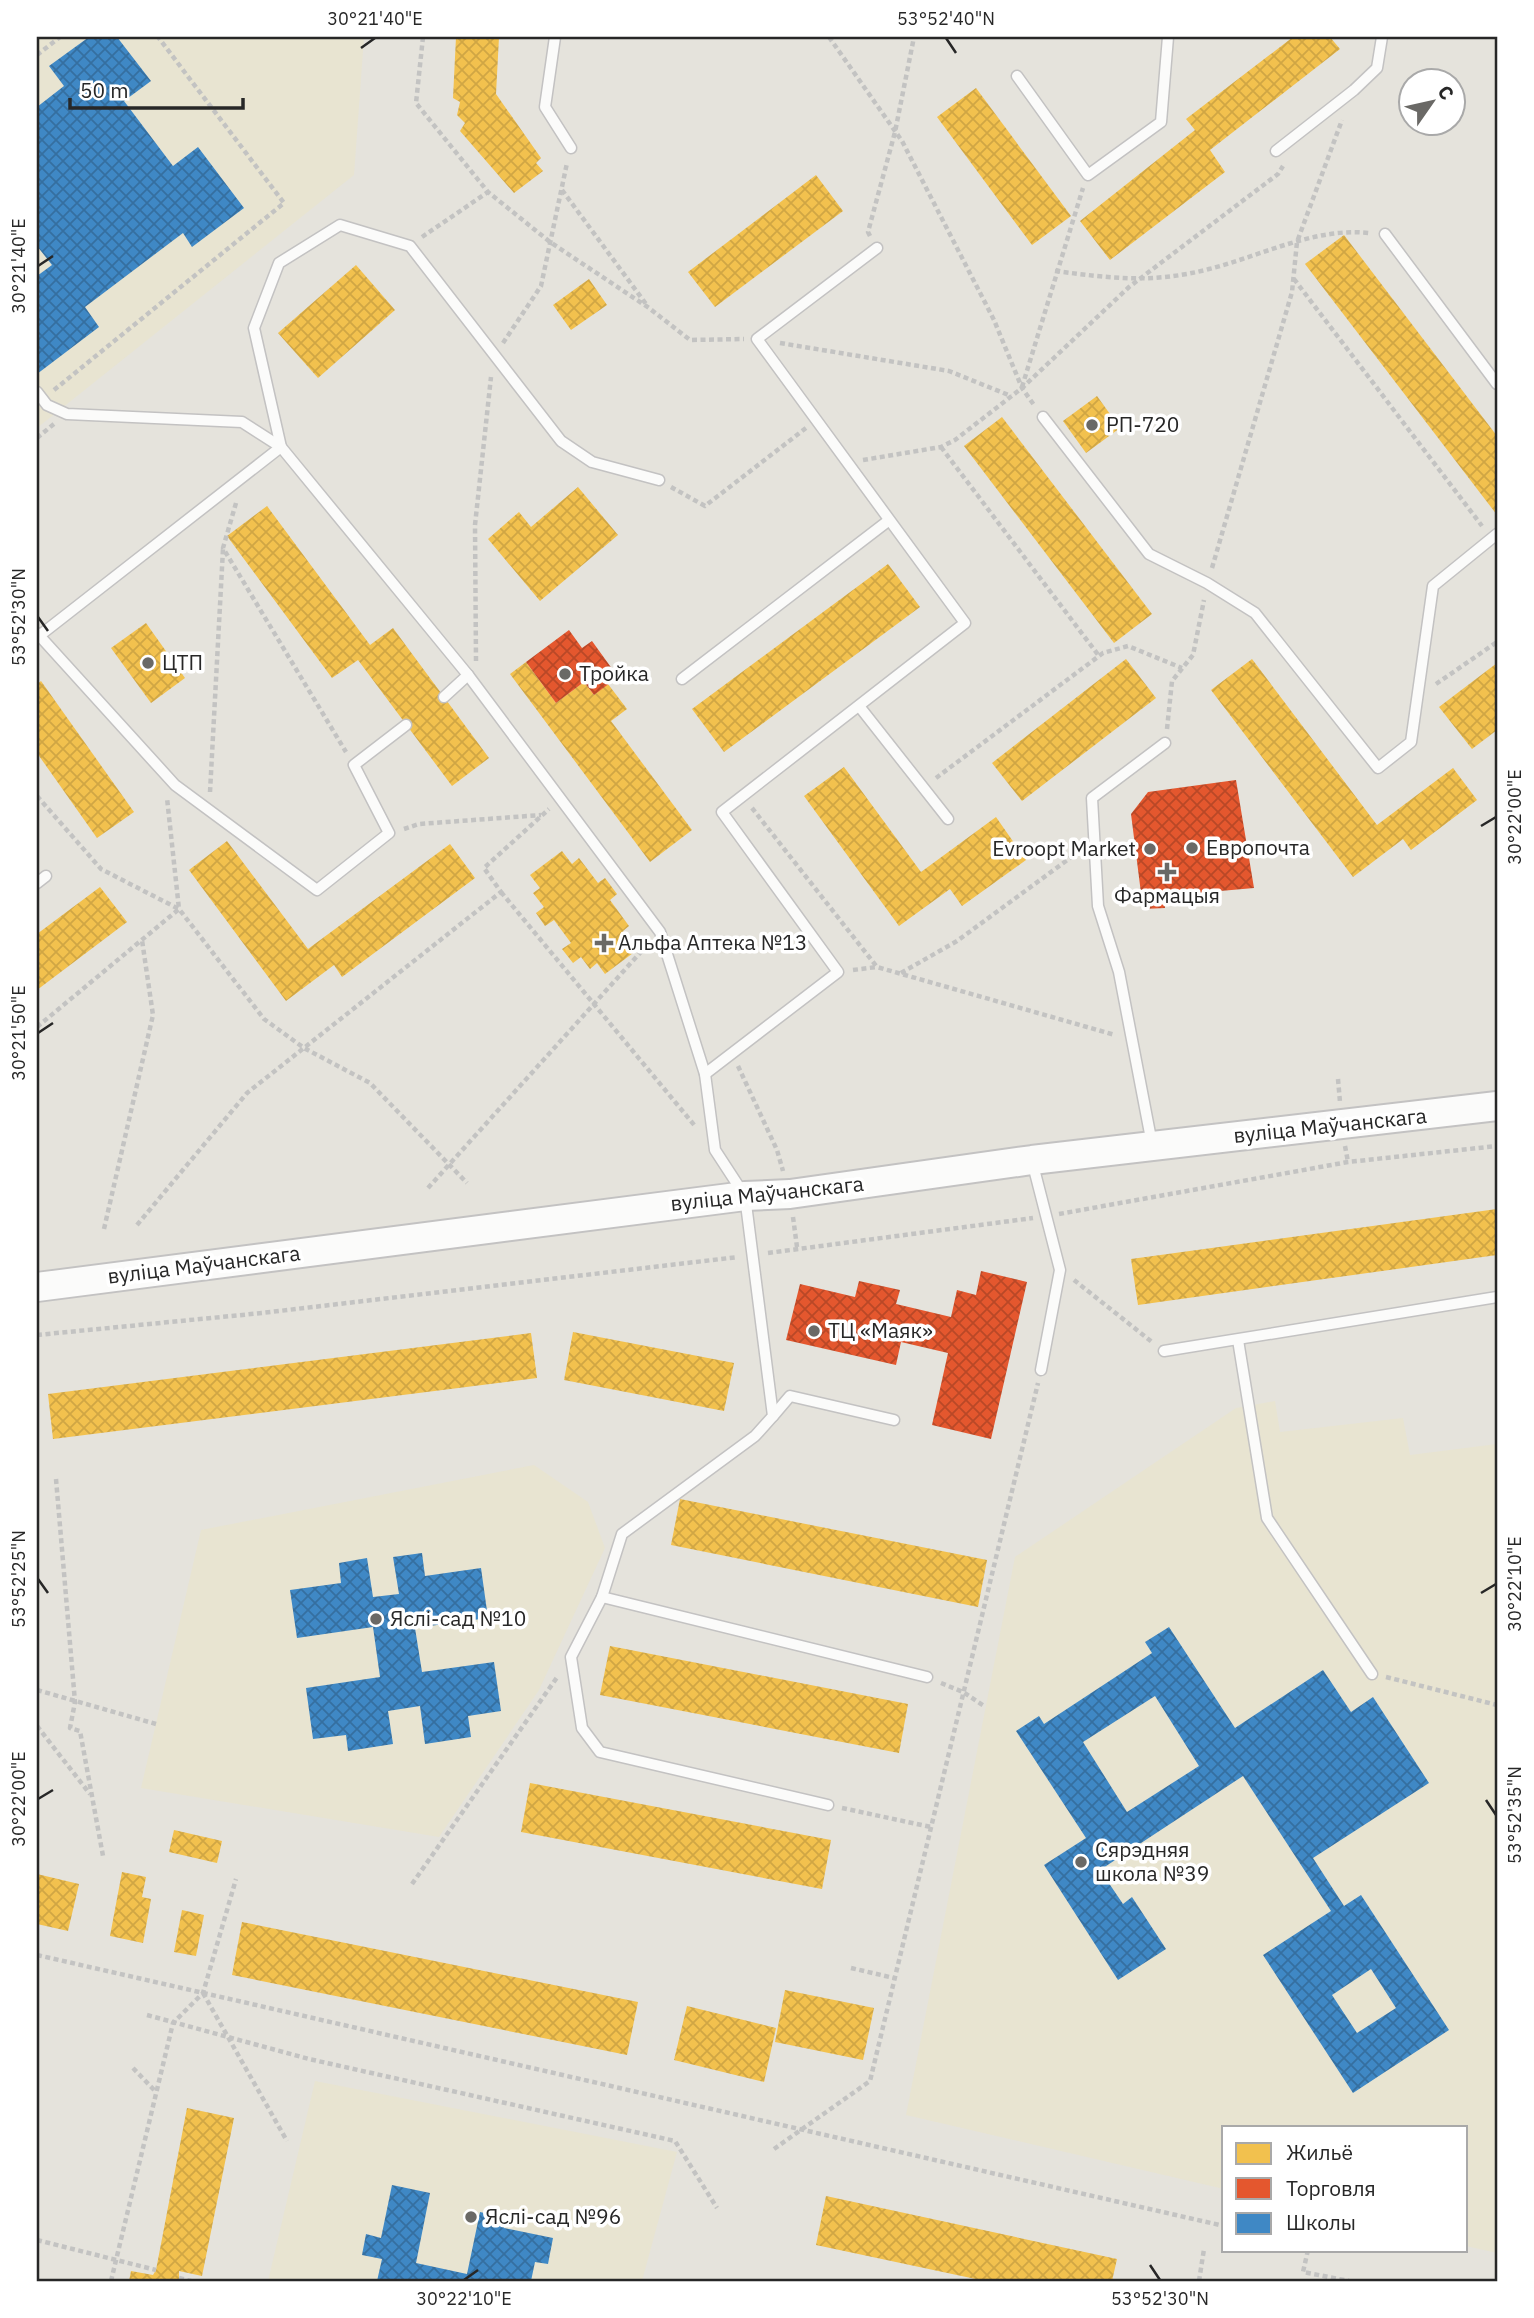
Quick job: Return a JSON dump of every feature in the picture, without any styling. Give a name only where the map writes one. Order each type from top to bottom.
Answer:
[{"type":"main road","name":"вуліца Маўчанскага","points":[[37,1287],[745,1196],[790,1194],[1032,1160],[1497,1106]]},
{"type":"lane","points":[[555,37],[545,107],[570,148]]},
{"type":"lane","points":[[1017,76],[1088,175],[1161,122],[1168,37]]},
{"type":"lane","points":[[1276,151],[1354,90],[1377,68],[1382,37]]},
{"type":"lane","points":[[281,447],[254,328],[279,263],[340,225],[410,246],[493,357],[561,441],[592,462],[659,480]]},
{"type":"lane","points":[[1385,234],[1497,384]]},
{"type":"lane","points":[[705,1074],[838,972],[722,812],[965,623],[845,463],[757,339],[877,248]]},
{"type":"lane","points":[[39,396],[47,405],[67,414],[242,422],[281,447],[468,675],[660,932],[705,1074],[715,1150],[745,1196],[772,1416]]},
{"type":"lane","points":[[1043,417],[1149,554],[1207,583],[1255,613],[1378,768],[1411,742],[1433,586],[1495,537]]},
{"type":"lane","points":[[281,447],[38,635],[175,785],[317,890],[389,833],[354,765],[406,725]]},
{"type":"lane","points":[[682,679],[888,521]]},
{"type":"lane","points":[[444,697],[468,675]]},
{"type":"lane","points":[[859,706],[947,819]]},
{"type":"lane","points":[[1152,1148],[1119,972],[1098,906],[1092,798],[1165,743]]},
{"type":"lane","points":[[37,883],[46,876]]},
{"type":"lane","points":[[1032,1160],[1044,1216],[1060,1269],[1041,1370]]},
{"type":"lane","points":[[1164,1351],[1497,1297]]},
{"type":"lane","points":[[1238,1340],[1267,1518],[1372,1674]]},
{"type":"lane","points":[[828,1805],[600,1752],[582,1728],[571,1657],[601,1597],[622,1534],[755,1436],[790,1396],[894,1420]]},
{"type":"lane","points":[[601,1597],[927,1677]]},
{"type":"path","points":[[37,55],[60,37]]},
{"type":"path","points":[[39,396],[284,203],[158,37]]},
{"type":"path","points":[[423,37],[416,103],[488,192],[550,242],[649,308],[690,340],[757,339],[949,371],[1011,396]]},
{"type":"path","points":[[829,37],[895,132],[994,320],[1021,388],[1043,417]]},
{"type":"path","points":[[877,248],[868,232],[895,132],[914,37]]},
{"type":"path","points":[[1165,743],[1172,681],[1193,655],[1207,583],[1292,292],[1297,242],[1354,90]]},
{"type":"path","points":[[845,463],[941,447],[955,440],[1021,388],[1138,281],[1278,174],[1282,169],[1288,142]]},
{"type":"path","points":[[476,687],[475,526],[493,357],[541,286],[570,148]]},
{"type":"path","points":[[1021,388],[1055,271],[1088,175]]},
{"type":"path","points":[[562,190],[649,308]]},
{"type":"path","points":[[410,246],[488,192]]},
{"type":"path","points":[[1055,271],[1138,281],[1208,270],[1297,242],[1353,231],[1385,234]]},
{"type":"path","points":[[1293,279],[1495,537]]},
{"type":"path","points":[[659,480],[705,506],[815,421]]},
{"type":"path","points":[[941,447],[1099,656]]},
{"type":"path","points":[[209,810],[223,548],[243,477]]},
{"type":"path","points":[[223,548],[354,765]]},
{"type":"path","points":[[1418,696],[1497,642]]},
{"type":"path","points":[[923,788],[1099,656],[1128,646],[1182,668]]},
{"type":"path","points":[[164,772],[179,909]]},
{"type":"path","points":[[37,796],[101,869],[179,909],[264,1018],[304,1048],[370,1083],[467,1183]]},
{"type":"path","points":[[743,796],[877,967]]},
{"type":"path","points":[[561,800],[484,868],[715,1150]]},
{"type":"path","points":[[389,833],[419,824],[541,815]]},
{"type":"path","points":[[900,973],[957,941],[1094,841]]},
{"type":"path","points":[[137,1225],[247,1093],[501,892]]},
{"type":"path","points":[[37,1027],[179,909]]},
{"type":"path","points":[[428,1188],[660,932]]},
{"type":"path","points":[[104,1229],[153,1016],[142,940]]},
{"type":"path","points":[[838,972],[877,967],[1132,1040]]},
{"type":"path","points":[[731,1052],[777,1150]]},
{"type":"path","points":[[37,1335],[262,1313],[751,1256],[797,1247],[1044,1216],[1348,1162],[1497,1146]]},
{"type":"path","points":[[1060,1269],[1164,1351]]},
{"type":"path","points":[[774,2149],[870,2081],[1041,1370]]},
{"type":"path","points":[[57,1479],[75,1702],[70,1728],[80,1731],[103,1856]]},
{"type":"path","points":[[412,1884],[571,1657]]},
{"type":"path","points":[[1372,1674],[1497,1705]]},
{"type":"path","points":[[927,1677],[963,1692],[984,1706]]},
{"type":"path","points":[[37,1690],[156,1724]]},
{"type":"path","points":[[37,1726],[92,1797]]},
{"type":"path","points":[[828,1805],[931,1827]]},
{"type":"path","points":[[111,2281],[173,2023],[203,1993],[236,1879]]},
{"type":"path","points":[[37,1955],[1222,2226]]},
{"type":"path","points":[[851,1968],[894,1978]]},
{"type":"path","points":[[203,1993],[287,2141]]},
{"type":"path","points":[[147,2015],[323,2062],[676,2141],[717,2208]]},
{"type":"path","points":[[133,2068],[156,2092]]},
{"type":"path","points":[[37,2240],[117,2258],[156,2270]]},
{"type":"path","points":[[1199,2281],[1203,2249]]},
{"type":"path","points":[[1308,2252],[1303,2272],[1349,2281]]},
{"type":"path","points":[[179,2278],[191,2281]]},
{"type":"shaded area","points":[[37,37],[364,37],[354,175],[37,428]]},
{"type":"shaded area","points":[[1275,1401],[1280,1432],[1403,1418],[1410,1455],[1497,1444],[1497,2253],[1468,2246],[1468,2126],[1222,2126],[1222,2189],[906,2115],[1015,1557],[1236,1408]]},
{"type":"shaded area","name":"Яслі-сад №10","points":[[534,1465],[588,1502],[605,1548],[539,1690],[439,1837],[141,1788],[201,1530]]},
{"type":"shaded area","name":"Яслі-сад №96","points":[[315,2081],[677,2152],[642,2281],[268,2281]]},
{"type":"building: Жильё","points":[[456,37],[499,37],[496,94],[541,158],[536,163],[543,171],[514,193],[460,131],[465,123],[457,115],[460,102],[453,98]]},
{"type":"building: Жильё","points":[[1293,37],[1330,37],[1340,49],[1210,150],[1225,172],[1110,260],[1080,221],[1195,130],[1186,119]]},
{"type":"building: Жильё","points":[[976,88],[1071,216],[1032,245],[937,117]]},
{"type":"building: Жильё","points":[[816,175],[843,211],[715,307],[688,272]]},
{"type":"building: Жильё","points":[[1344,235],[1497,436],[1497,515],[1305,264]]},
{"type":"building: Жильё","points":[[356,265],[395,310],[318,378],[278,333]]},
{"type":"building: Жильё","points":[[589,279],[607,305],[571,330],[553,305]]},
{"type":"building: Жильё","name":"РП-720","points":[[1097,396],[1120,428],[1086,453],[1063,421]]},
{"type":"building: Жильё","points":[[1002,417],[1152,614],[1114,643],[964,446]]},
{"type":"building: Жильё","points":[[578,487],[618,535],[540,601],[488,539],[519,512],[531,527]]},
{"type":"building: Жильё","points":[[267,506],[370,645],[393,628],[489,758],[452,786],[358,660],[332,678],[227,536]]},
{"type":"building: Жильё","points":[[888,564],[920,607],[724,752],[692,709]]},
{"type":"building: Жильё","name":"ЦТП","points":[[146,623],[185,678],[151,703],[111,648]]},
{"type":"building: Жильё","points":[[1126,659],[1156,698],[1022,801],[992,763]]},
{"type":"building: Жильё","points":[[1252,659],[1377,825],[1453,768],[1477,800],[1411,850],[1403,839],[1353,877],[1211,690]]},
{"type":"building: Жильё","points":[[526,662],[556,703],[584,682],[594,695],[608,684],[627,709],[611,721],[692,830],[650,862],[510,674]]},
{"type":"building: Жильё","points":[[1497,663],[1497,730],[1472,749],[1439,707]]},
{"type":"building: Жильё","points":[[41,681],[134,812],[97,838],[37,753],[37,684]]},
{"type":"building: Жильё","points":[[844,767],[921,872],[996,817],[1026,860],[962,906],[950,889],[899,926],[804,796]]},
{"type":"building: Жильё","points":[[227,841],[308,949],[450,844],[475,878],[342,977],[334,965],[286,1001],[189,870]]},
{"type":"building: Жильё","points":[[562,851],[572,864],[579,858],[598,883],[605,878],[617,894],[610,900],[629,926],[623,931],[637,950],[605,974],[597,963],[590,969],[581,957],[573,963],[562,949],[571,943],[554,920],[545,926],[536,913],[544,907],[533,893],[540,888],[530,875]]},
{"type":"building: Жильё","points":[[100,887],[127,922],[37,990],[37,934]]},
{"type":"building: Жильё","points":[[1497,1209],[1497,1255],[1138,1305],[1131,1259]]},
{"type":"building: Жильё","points":[[573,1332],[734,1363],[724,1411],[564,1380]]},
{"type":"building: Жильё","points":[[531,1333],[537,1378],[53,1439],[48,1394]]},
{"type":"building: Жильё","points":[[680,1499],[987,1560],[978,1607],[671,1545]]},
{"type":"building: Жильё","points":[[610,1646],[908,1704],[899,1753],[600,1695]]},
{"type":"building: Жильё","points":[[530,1783],[831,1840],[822,1889],[521,1832]]},
{"type":"building: Жильё","points":[[174,1830],[222,1841],[217,1863],[169,1852]]},
{"type":"building: Жильё","points":[[122,1872],[146,1877],[142,1897],[151,1899],[143,1943],[110,1936]]},
{"type":"building: Жильё","points":[[37,1874],[79,1884],[68,1931],[37,1924]]},
{"type":"building: Жильё","points":[[182,1910],[204,1915],[196,1956],[174,1952]]},
{"type":"building: Жильё","points":[[242,1922],[638,2002],[627,2055],[232,1975]]},
{"type":"building: Жильё","points":[[785,1990],[874,2008],[863,2060],[775,2042]]},
{"type":"building: Жильё","points":[[687,2006],[776,2028],[764,2082],[674,2060]]},
{"type":"building: Жильё","points":[[187,2108],[234,2118],[202,2276],[179,2271],[179,2281],[129,2281],[131,2271],[153,2275],[156,2270]]},
{"type":"building: Жильё","points":[[826,2196],[1117,2259],[1112,2281],[985,2281],[816,2245]]},
{"type":"building: Торговля","points":[[569,630],[582,648],[592,641],[618,677],[594,695],[584,682],[556,703],[526,662]]},
{"type":"building: Торговля","points":[[1236,780],[1254,888],[1164,896],[1165,908],[1143,909],[1131,814],[1148,792]]},
{"type":"building: Торговля","points":[[981,1271],[1027,1282],[991,1439],[932,1425],[948,1353],[901,1342],[896,1365],[786,1340],[800,1284],[855,1297],[859,1281],[900,1290],[896,1304],[951,1317],[957,1290],[976,1295]]},
{"type":"building: Школы","points":[[89,37],[117,37],[151,81],[124,101],[173,166],[198,147],[244,208],[192,247],[183,233],[85,307],[99,327],[37,374],[37,276],[52,265],[37,246],[37,107],[64,86],[49,66]]},
{"type":"building: Школы","points":[[422,1553],[425,1576],[481,1568],[488,1618],[415,1628],[422,1672],[494,1662],[501,1711],[468,1716],[471,1737],[425,1744],[420,1706],[388,1711],[393,1744],[348,1751],[346,1735],[313,1739],[306,1688],[380,1677],[373,1627],[297,1638],[290,1590],[341,1583],[339,1563],[367,1558],[373,1597],[399,1594],[393,1557]]},
{"type":"building: Школы","name":"Сярэдняя школа №39","points":[[1169,1627],[1235,1728],[1323,1670],[1351,1712],[1373,1697],[1429,1783],[1313,1858],[1344,1906],[1361,1895],[1449,2030],[1353,2093],[1263,1955],[1331,1911],[1243,1776],[1100,1870],[1123,1904],[1132,1897],[1166,1949],[1118,1980],[1044,1865],[1086,1838],[1016,1731],[1039,1716],[1044,1724],[1152,1653],[1145,1642]],"holes":[[[1155,1696],[1199,1766],[1127,1812],[1083,1742]],[[1371,1969],[1396,2008],[1357,2033],[1332,1995]]]},
{"type":"building: Школы","points":[[392,2185],[430,2193],[416,2263],[467,2274],[480,2212],[506,2218],[504,2228],[553,2238],[548,2264],[535,2262],[531,2281],[377,2281],[382,2259],[362,2255],[366,2234],[381,2238]]},
{"type":"place","name":"РП-720","points":[[1092,425]]},
{"type":"place","name":"ЦТП","points":[[148,663]]},
{"type":"place","name":"Тройка","points":[[565,674]]},
{"type":"place","name":"Европочта","points":[[1192,848]]},
{"type":"place","name":"Evroopt Market","points":[[1150,849]]},
{"type":"place","name":"Фармацыя","points":[[1167,872]]},
{"type":"place","name":"Альфа Аптека №13","points":[[604,943]]},
{"type":"place","name":"ТЦ «Маяк»","points":[[814,1331]]},
{"type":"place","name":"Яслі-сад №10","points":[[376,1619]]},
{"type":"place","name":"Сярэдняя школа №39","points":[[1081,1862]]},
{"type":"place","name":"Яслі-сад №96","points":[[471,2217]]}]
